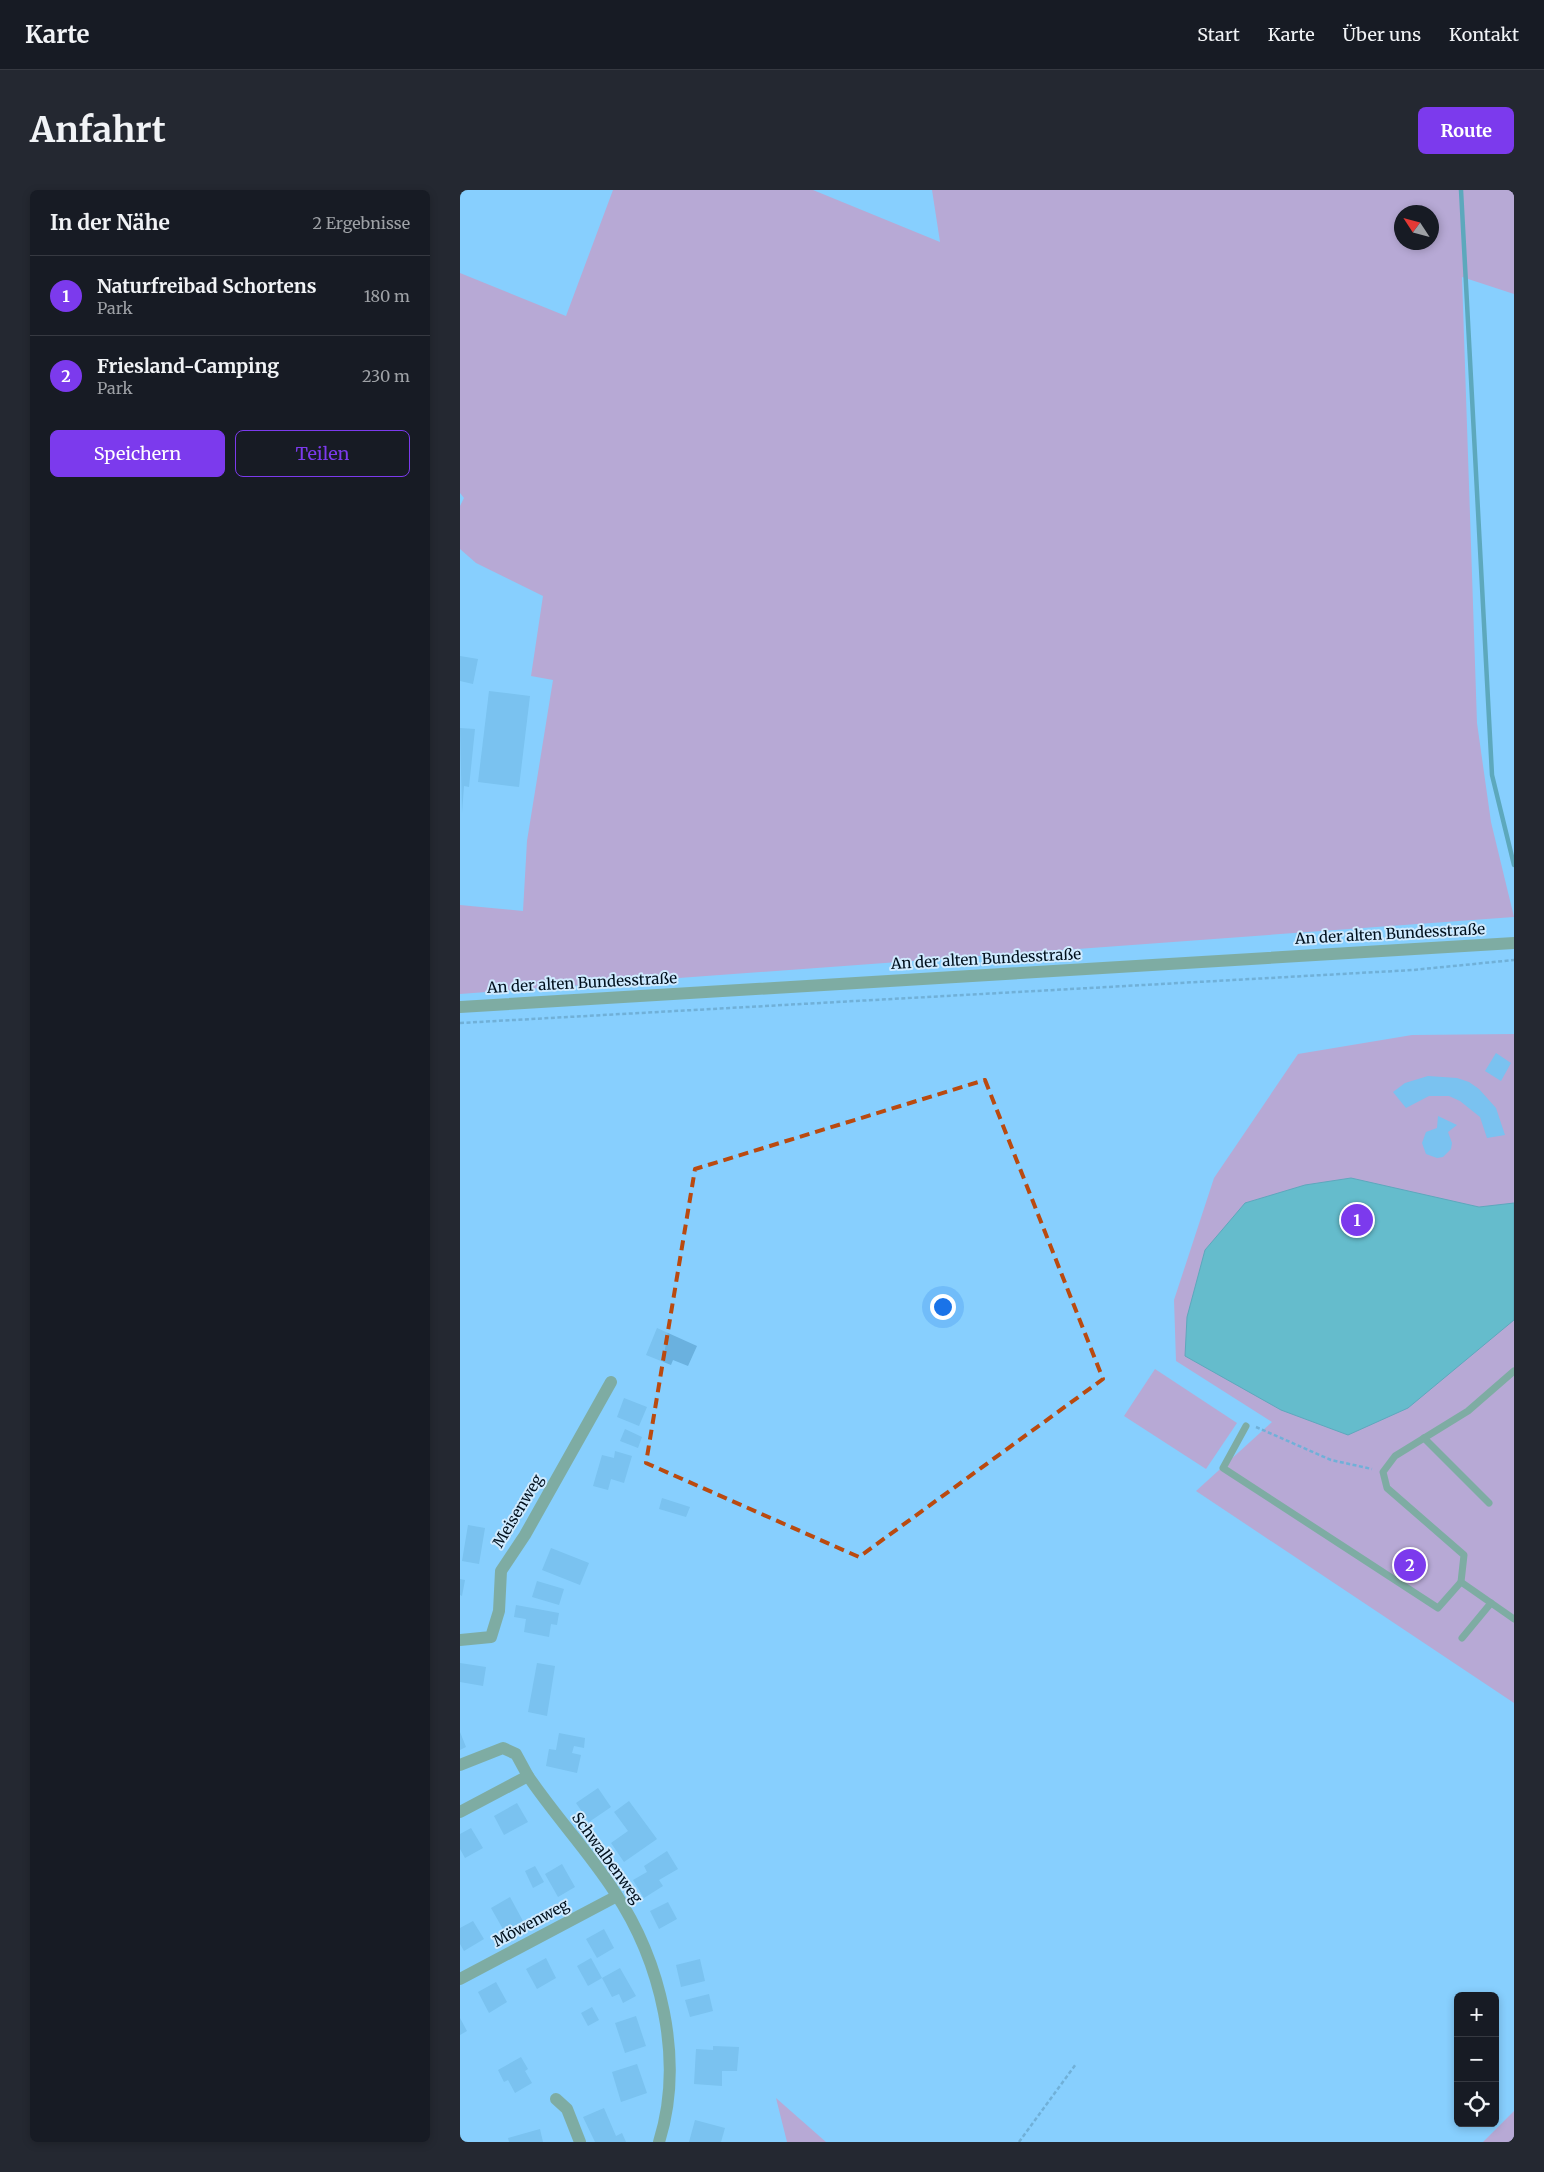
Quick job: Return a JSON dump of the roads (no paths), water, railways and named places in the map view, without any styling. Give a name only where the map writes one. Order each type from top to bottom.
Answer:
[{"type":"street","name":"An der alten Bundesstraße","points":[[460,1007],[1514,943]]},
{"type":"street","name":"Meisenweg","points":[[460,1640],[491,1637],[498,1610],[501,1571],[525,1535],[611,1382]]},
{"type":"street","name":"Schwalbenweg","points":[[460,1765],[503,1748],[516,1754],[546,1802],[586,1850],[634,1924],[655,1976],[667,2032],[669,2093],[659,2142]]},
{"type":"street","points":[[460,1812],[528,1776]]},
{"type":"street","name":"Möwenweg","points":[[460,1979],[617,1896]]},
{"type":"street","points":[[556,2099],[567,2109],[580,2142]]},
{"type":"lane","points":[[1246,1426],[1223,1468],[1438,1608],[1461,1582],[1464,1555],[1386,1488],[1384,1472],[1396,1456],[1468,1411],[1514,1370]]},
{"type":"lane","points":[[1424,1438],[1489,1503]]},
{"type":"lane","points":[[1461,1582],[1514,1619]]},
{"type":"lane","points":[[1462,1638],[1491,1603]]},
{"type":"waterway","points":[[1461,190],[1492,775],[1514,865]]},
{"type":"place","name":"Naturfreibad Schortens","points":[[1357,1220]]},
{"type":"place","name":"Friesland-Camping","points":[[1410,1565]]}]
